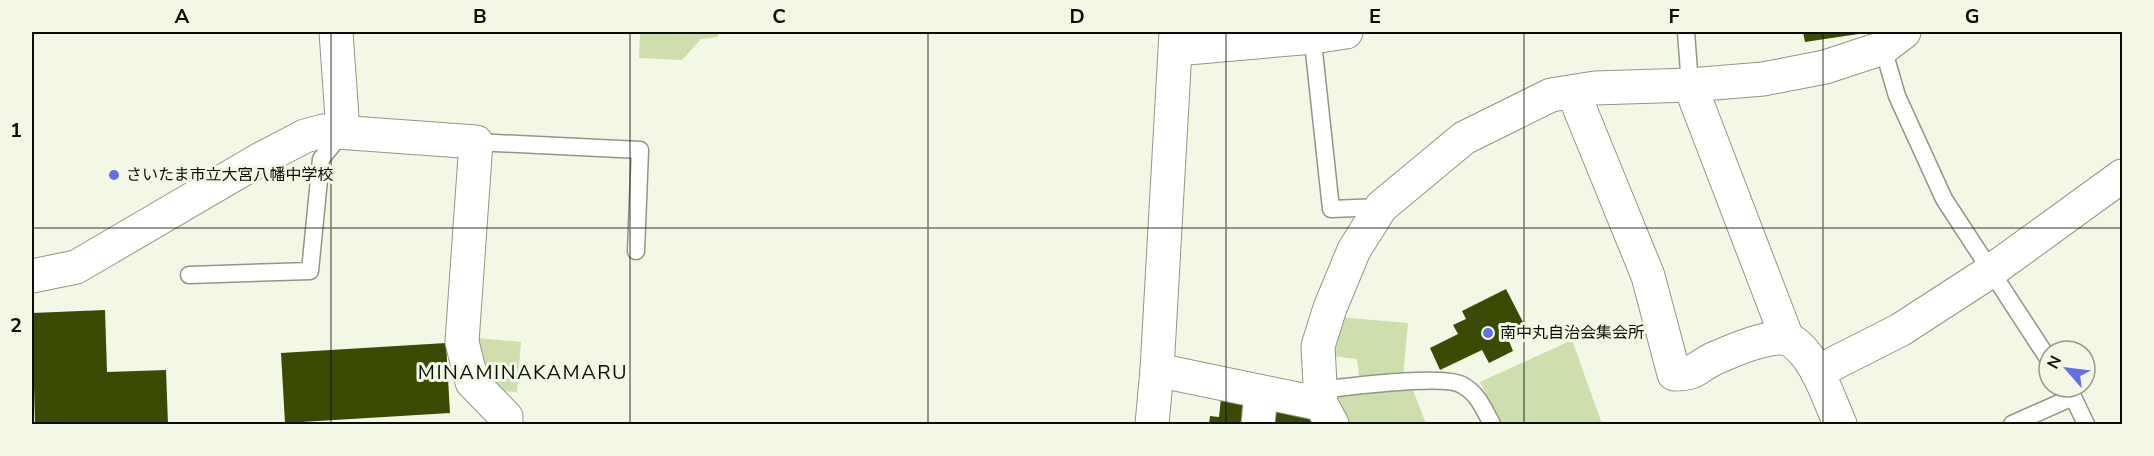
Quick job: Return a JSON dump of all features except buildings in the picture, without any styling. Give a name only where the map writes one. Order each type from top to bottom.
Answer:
[{"type":"street","points":[[336,32],[343,132]]},
{"type":"street","points":[[1152,424],[1176,40],[1346,32]]},
{"type":"street","points":[[1157,370],[1324,406],[1318,346],[1330,308],[1354,250],[1381,207],[1464,138],[1551,95],[1595,88],[1690,85],[1762,79],[1825,67],[1893,40]]},
{"type":"street","points":[[1690,85],[1787,338]]},
{"type":"street","points":[[1573,92],[1648,276],[1674,375],[1689,374],[1712,360],[1772,337],[1787,338],[1799,344],[1817,372],[1840,424]]},
{"type":"street","points":[[32,276],[76,267],[259,160],[305,136],[323,131],[476,142],[462,342],[472,382],[506,417],[506,424]]},
{"type":"street","points":[[1817,372],[1900,330],[1991,271],[2122,176]]},
{"type":"street","points":[[1258,424],[1261,392]]},
{"type":"lane","points":[[1686,32],[1690,85]]},
{"type":"lane","points":[[1312,34],[1331,209],[1381,207]]},
{"type":"lane","points":[[1893,40],[1897,96],[1944,199],[2037,342]]},
{"type":"lane","points":[[189,275],[310,271],[321,159],[343,132]]},
{"type":"lane","points":[[476,142],[640,150],[636,251]]},
{"type":"lane","points":[[1324,406],[1437,380],[1461,384],[1475,395],[1492,424]]},
{"type":"lane","points":[[2012,424],[2057,399]]},
{"type":"lane","points":[[2074,399],[2086,424]]},
{"type":"green space","points":[[718,32],[718,37],[701,39],[682,60],[639,58],[640,33]]},
{"type":"green space","points":[[1338,317],[1408,323],[1403,376],[1359,377],[1357,359],[1332,356]]},
{"type":"green space","points":[[475,338],[521,342],[517,392],[502,391],[482,366]]},
{"type":"green space","points":[[1572,340],[1602,424],[1502,424],[1480,382]]},
{"type":"green space","points":[[1413,390],[1426,424],[1348,424],[1333,396]]},
{"type":"place","name":"さいたま市立大宮八幡中学校","points":[[114,175]]},
{"type":"place","name":"南中丸自治会集会所","points":[[1488,333]]},
{"type":"district","name":"MINAMINAKAMARU","points":[[523,372]]}]
